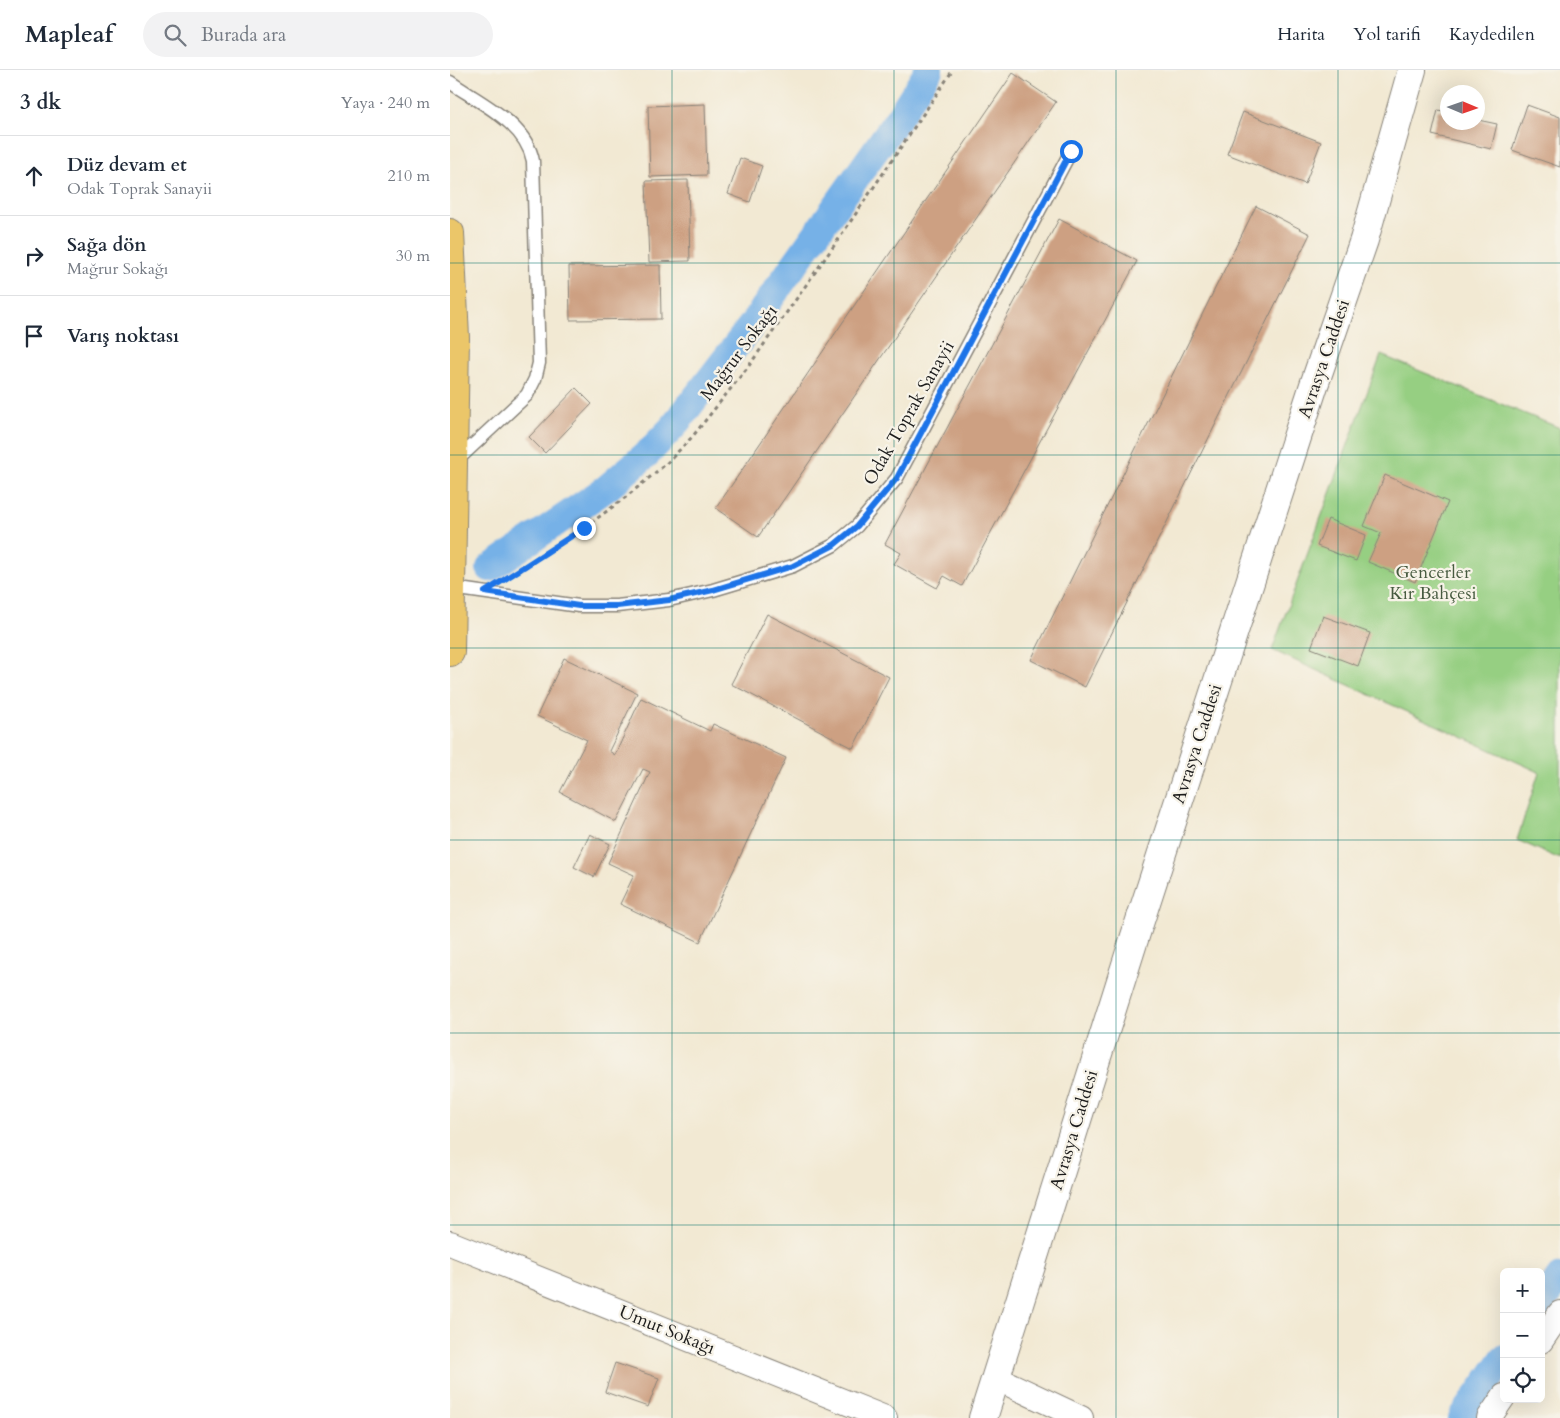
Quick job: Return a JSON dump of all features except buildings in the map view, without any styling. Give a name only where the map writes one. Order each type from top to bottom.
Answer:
[{"type":"highway","points":[[450,233],[453,464],[450,652]]},
{"type":"highway","points":[[450,364],[452,330]]},
{"type":"street","name":"Avrasya Caddesi","points":[[983,1418],[1136,933],[1314,385],[1364,240],[1412,70]]},
{"type":"street","name":"Umut Sokağı","points":[[450,1243],[885,1418]]},
{"type":"street","points":[[1545,1335],[1560,1313]]},
{"type":"street","points":[[996,1378],[1081,1418]]},
{"type":"street","points":[[1489,1418],[1500,1402]]},
{"type":"lane","points":[[450,82],[522,134],[531,148],[533,161],[539,363],[535,379],[527,395],[453,464]]},
{"type":"lane","name":"Odak Toprak Sanayii","points":[[452,588],[579,606],[617,606],[669,600],[713,590],[793,566],[834,545],[857,526],[897,478],[1071,151]]},
{"type":"path","name":"Mağrur Sokağı","points":[[485,592],[584,528],[626,497],[667,463],[692,436],[748,367],[838,240],[953,70]]},
{"type":"green space","name":"Gencerler Kır Bahçesi","points":[[1381,355],[1560,428],[1560,859],[1517,840],[1539,772],[1272,650]]},
{"type":"waterway","points":[[490,568],[607,488],[648,453],[673,427],[751,326],[899,117],[929,70]]},
{"type":"waterway","points":[[1545,1298],[1560,1277]]},
{"type":"waterway","points":[[1462,1418],[1500,1364]]},
{"type":"route","points":[[584,528],[485,592],[579,606],[617,606],[669,600],[713,590],[793,566],[834,545],[857,526],[897,478],[1071,151]]}]
